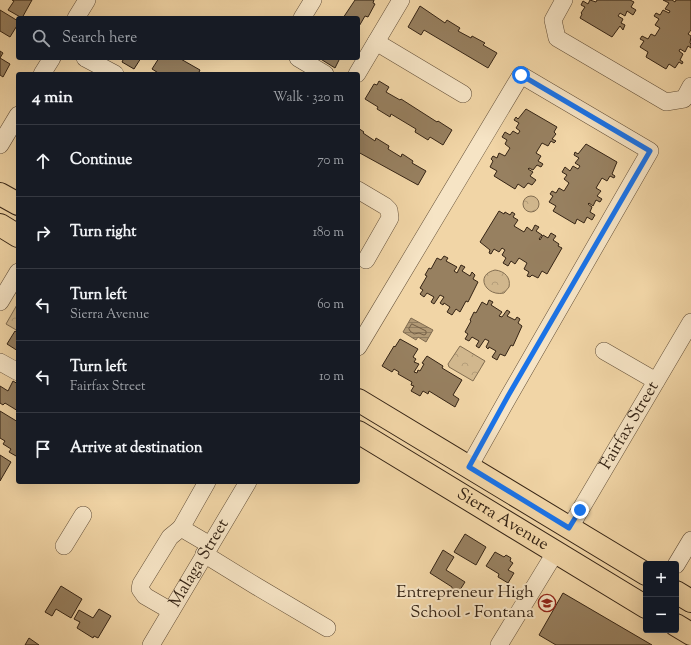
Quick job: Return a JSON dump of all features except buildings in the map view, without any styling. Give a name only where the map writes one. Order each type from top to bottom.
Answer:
[{"type":"main road","points":[[0,194],[16,203]]},
{"type":"main road","points":[[0,225],[16,235]]},
{"type":"main road","name":"Sierra Avenue","points":[[360,401],[643,572]]},
{"type":"main road","name":"Sierra Avenue","points":[[360,433],[643,605]]},
{"type":"main road","points":[[679,594],[691,601]]},
{"type":"main road","points":[[679,627],[691,634]]},
{"type":"street","points":[[77,16],[87,0]]},
{"type":"street","points":[[303,16],[313,0]]},
{"type":"street","points":[[358,72],[401,0]]},
{"type":"street","points":[[564,0],[553,20],[558,38],[666,102],[684,99],[691,86]]},
{"type":"street","points":[[376,42],[464,94]]},
{"type":"street","points":[[43,72],[51,60]]},
{"type":"street","points":[[89,60],[110,72]]},
{"type":"street","points":[[301,60],[322,72]]},
{"type":"street","points":[[360,344],[521,75],[650,151],[508,396],[469,467]]},
{"type":"street","points":[[0,145],[16,118]]},
{"type":"street","points":[[360,191],[385,206],[389,210],[390,218],[366,260]]},
{"type":"street","points":[[0,302],[16,275]]},
{"type":"street","name":"Fairfax Street","points":[[569,528],[691,322]]},
{"type":"street","points":[[604,351],[656,381]]},
{"type":"street","points":[[0,362],[16,371]]},
{"type":"street","points":[[171,611],[146,596],[140,589],[141,584],[170,537],[182,525],[206,484]]},
{"type":"street","name":"Malaga Street","points":[[151,645],[247,484]]},
{"type":"street","points":[[64,546],[83,515]]},
{"type":"street","points":[[182,525],[207,550],[256,586],[327,628]]},
{"type":"street","points":[[678,561],[691,540]]},
{"type":"street","points":[[499,645],[555,553]]},
{"type":"green space","points":[[528,196],[534,196],[539,201],[537,210],[534,212],[528,212],[523,207],[523,201]]},
{"type":"green space","points":[[495,270],[504,273],[508,278],[509,287],[504,293],[492,292],[485,285],[485,276]]},
{"type":"green space","points":[[16,306],[16,330],[6,324]]},
{"type":"green space","points":[[460,346],[485,361],[473,381],[449,367],[448,364]]},
{"type":"water","points":[[411,318],[433,330],[426,342],[418,337],[416,340],[403,332]]},
{"type":"place","name":"Entrepreneur High School - Fontana","points":[[547,603]]},
{"type":"route","points":[[521,75],[650,151],[508,396],[469,467],[569,528],[580,510]]}]
